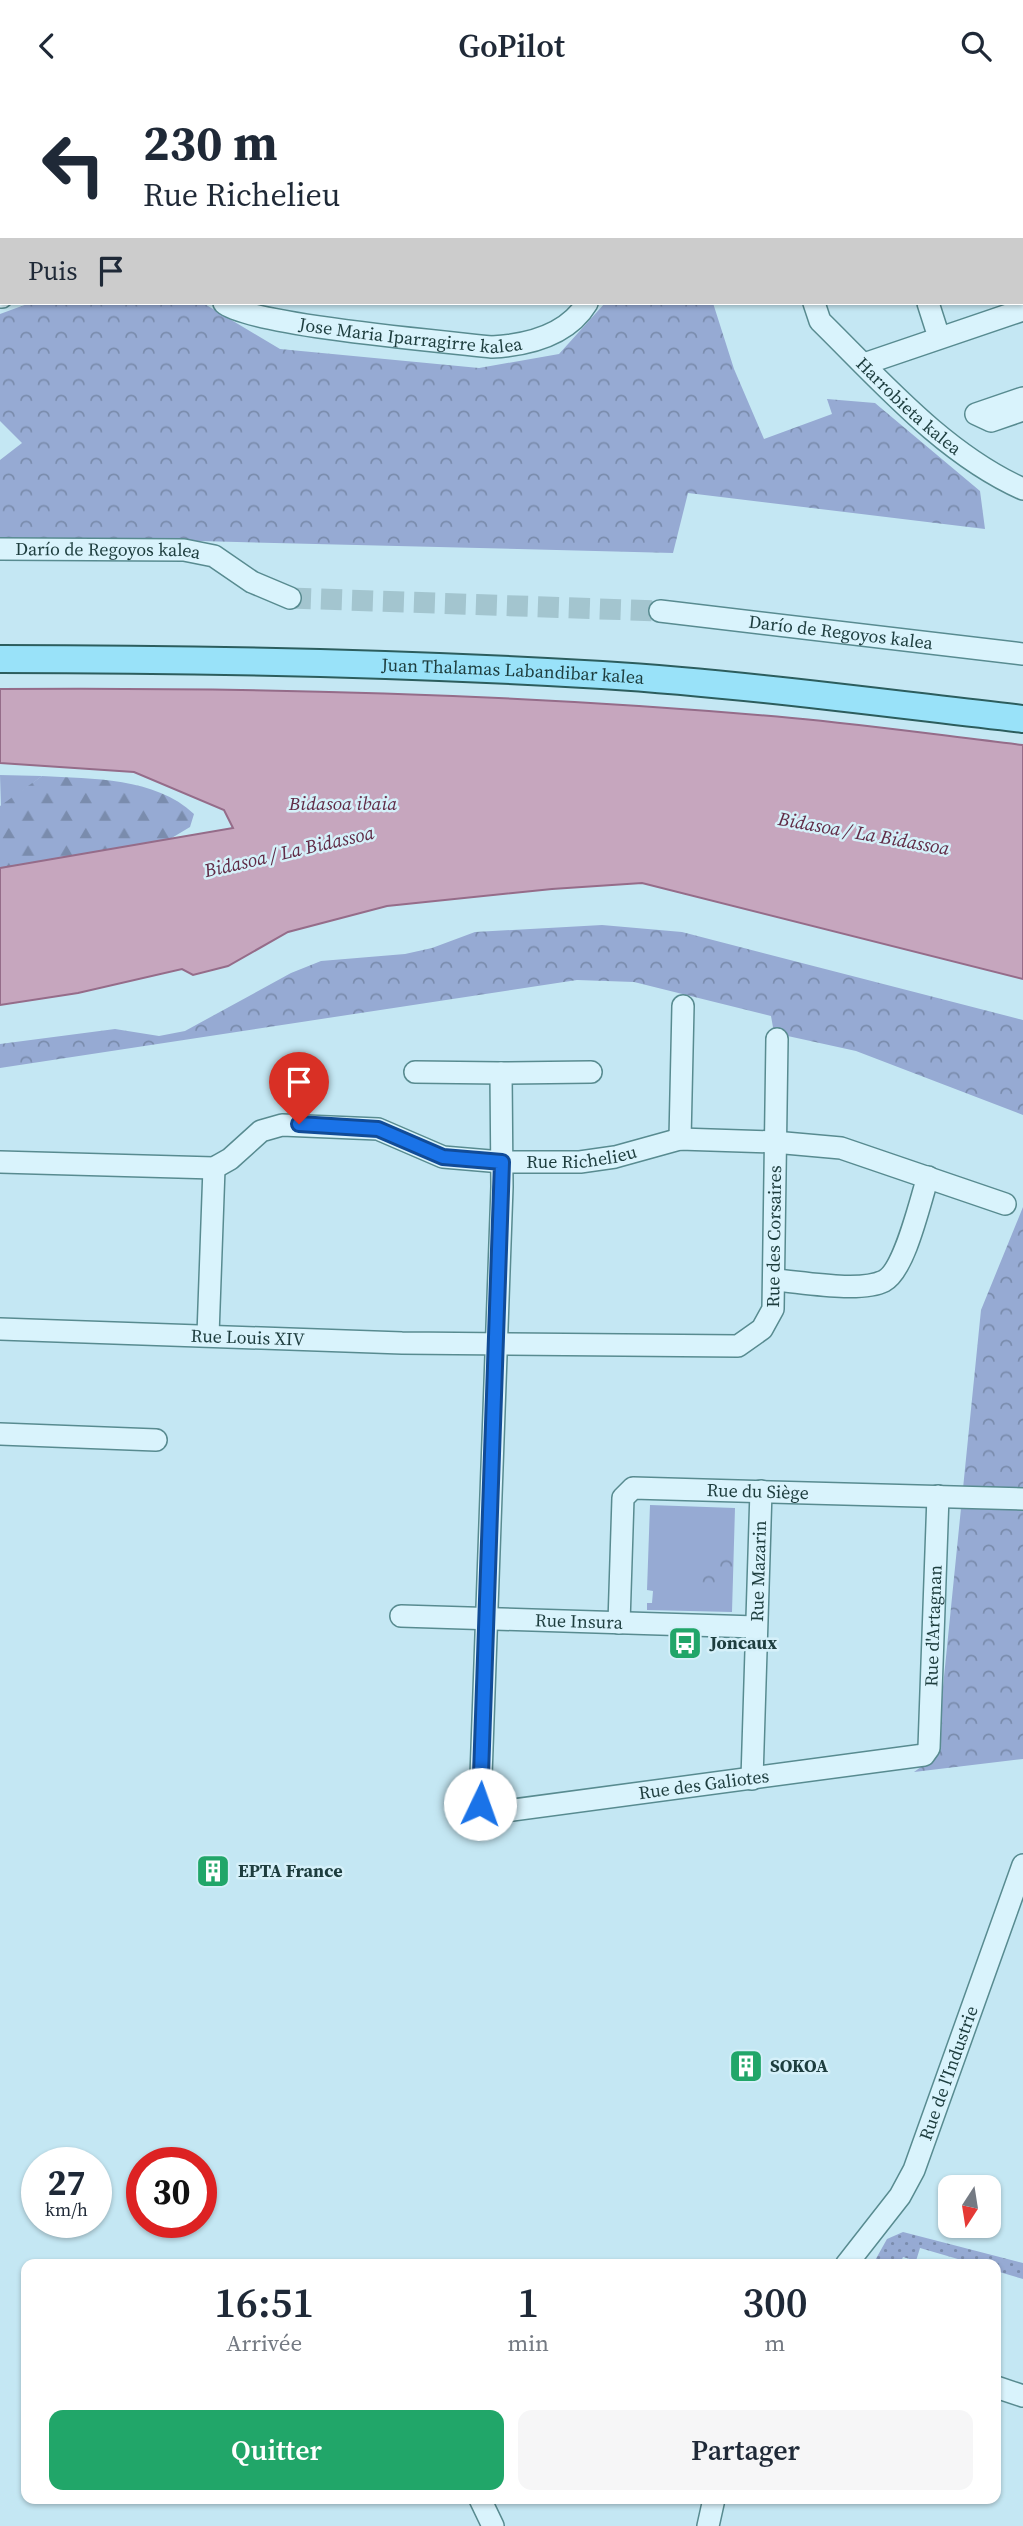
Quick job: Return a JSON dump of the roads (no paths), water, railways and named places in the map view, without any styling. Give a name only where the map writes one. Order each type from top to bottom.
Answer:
[{"type":"main road","name":"Juan Thalamas Labandibar kalea","points":[[0,659],[336,663],[602,675],[719,684],[1023,719]]},
{"type":"street","name":"Jose Maria Iparragirre kalea","points":[[226,305],[231,309],[279,320],[492,347],[525,346],[556,332],[585,305]]},
{"type":"street","name":"Harrobieta kalea","points":[[815,305],[820,321],[903,403],[989,474],[1023,489]]},
{"type":"street","points":[[929,305],[936,328]]},
{"type":"street","points":[[864,364],[1023,310]]},
{"type":"street","points":[[1023,398],[976,414],[991,421],[1023,410]]},
{"type":"street","name":"Darío de Regoyos kalea","points":[[0,549],[184,550],[214,557],[252,582],[290,598]]},
{"type":"street","name":"Darío de Regoyos kalea","points":[[660,611],[1023,654]]},
{"type":"street","points":[[680,1139],[683,1006]]},
{"type":"street","name":"Rue des Corsaires","points":[[496,1344],[738,1346],[762,1329],[774,1309],[777,1039]]},
{"type":"street","points":[[415,1072],[591,1072]]},
{"type":"street","points":[[489,1619],[502,1162],[501,1073]]},
{"type":"street","name":"Rue Richelieu","points":[[214,1168],[261,1131],[290,1124],[378,1129],[443,1157],[502,1162],[603,1159],[680,1139],[774,1142],[841,1148],[1005,1204]]},
{"type":"street","points":[[0,1162],[214,1168],[208,1335]]},
{"type":"street","points":[[775,1280],[853,1286],[884,1281],[898,1268],[928,1177]]},
{"type":"street","name":"Rue Louis XIV","points":[[0,1329],[496,1344]]},
{"type":"street","points":[[0,1434],[156,1440]]},
{"type":"street","name":"Rue du Siège","points":[[619,1623],[623,1498],[626,1491],[633,1488],[1023,1499]]},
{"type":"street","name":"Rue Mazarin","points":[[752,1779],[761,1491]]},
{"type":"street","name":"Rue d'Artagnan","points":[[924,1755],[929,1748],[938,1496]]},
{"type":"street","name":"Rue Insura","points":[[401,1616],[756,1627]]},
{"type":"street","name":"Rue des Galiotes","points":[[489,1619],[480,1804],[483,1811],[491,1813],[924,1755]]},
{"type":"street","name":"Rue de l'Industrie","points":[[851,2259],[900,2196],[914,2170],[1023,1865]]},
{"type":"street","points":[[1001,2389],[1023,2396]]},
{"type":"street","points":[[482,2504],[493,2526]]},
{"type":"street","points":[[708,2526],[713,2504]]},
{"type":"water","name":"Bidasoa ibaia","points":[[0,689],[297,691],[594,703],[821,721],[1023,745],[1023,979],[642,883],[552,889],[387,906],[288,932],[228,966],[193,975],[182,969],[78,993],[0,1005],[0,868],[233,828],[224,810],[134,772],[0,763]]},
{"type":"tunnel","points":[[290,598],[660,611]]},
{"type":"place","name":"Joncaux","points":[[685,1643]]},
{"type":"place","name":"EPTA France","points":[[213,1871]]},
{"type":"place","name":"SOKOA","points":[[746,2066]]},
{"type":"water label","name":"Bidasoa / La Bidassoa","points":[[864,833]]},
{"type":"water label","name":"Bidasoa / La Bidassoa","points":[[289,851]]}]
